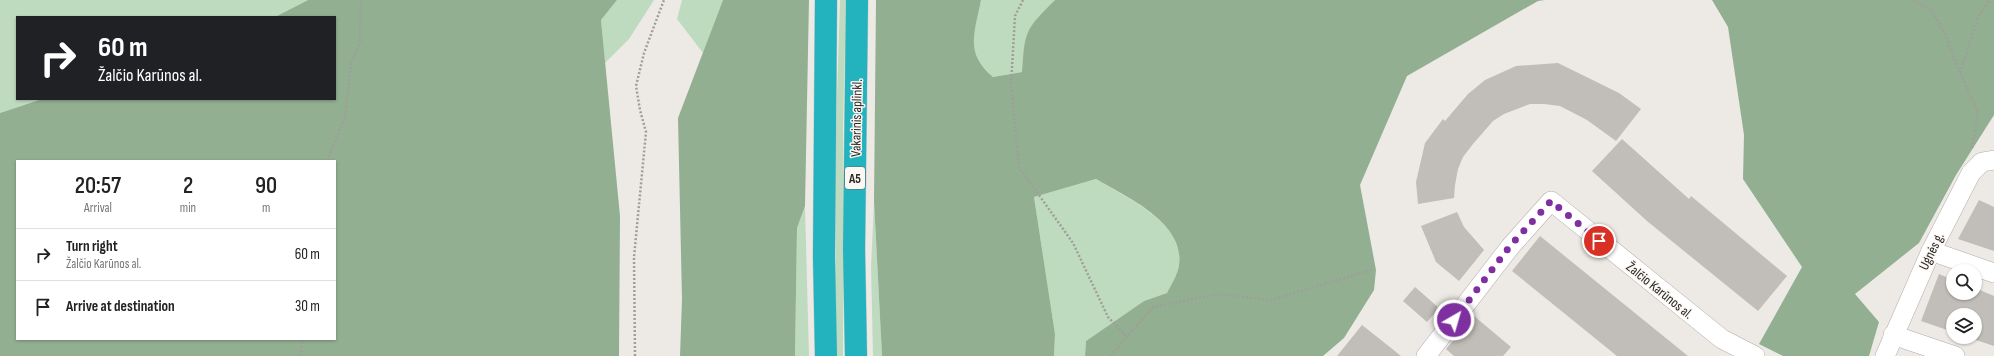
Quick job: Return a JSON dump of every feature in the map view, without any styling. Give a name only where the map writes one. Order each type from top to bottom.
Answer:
[{"type":"highway","name":"A5","points":[[826,0],[824,257],[826,356]]},
{"type":"highway","name":"Vakarinis aplinkl.","points":[[856,356],[854,249],[858,0]]},
{"type":"street","points":[[1973,170],[1982,162],[1994,160]]},
{"type":"street","name":"Ugnės g.","points":[[1885,356],[1892,335],[1931,251],[1973,170]]},
{"type":"street","name":"Žalčio Karūnos al.","points":[[1426,356],[1510,246],[1551,201],[1722,339],[1755,356]]},
{"type":"street","points":[[1931,251],[1994,273]]},
{"type":"street","points":[[1892,335],[1954,356]]},
{"type":"path","points":[[328,160],[332,147],[346,118],[351,63],[360,41],[361,0]]},
{"type":"path","points":[[635,356],[634,257],[646,132],[636,86],[644,54],[664,0]]},
{"type":"path","points":[[1023,0],[1016,16],[1011,85],[1019,167],[1073,243],[1108,316],[1127,337]]},
{"type":"path","points":[[1913,0],[1932,10],[1946,37],[1960,73],[1978,112],[1971,150],[1973,170]]},
{"type":"path","points":[[1960,73],[1978,17],[1990,0]]},
{"type":"path","points":[[1110,356],[1153,307],[1219,294],[1271,300],[1371,270]]},
{"type":"path","points":[[301,356],[302,340]]},
{"type":"green space","points":[[0,0],[308,0],[277,16],[16,16],[16,100],[39,100],[0,113]]},
{"type":"green space","points":[[308,0],[617,0],[601,20],[620,216],[619,356],[0,356],[0,113],[39,100],[336,100],[336,16],[277,16]]},
{"type":"green space","points":[[617,0],[654,0],[629,39],[605,63],[601,20]]},
{"type":"green space","points":[[682,0],[723,0],[703,53],[677,19]]},
{"type":"green space","points":[[723,0],[809,0],[805,206],[797,228],[795,356],[680,356],[682,299],[678,118]]},
{"type":"green space","points":[[840,0],[846,0],[843,128],[843,356],[836,356],[836,129]]},
{"type":"green space","points":[[876,0],[981,0],[975,32],[975,51],[984,68],[993,77],[1022,72],[1024,47],[1028,32],[1032,25],[1055,0],[1545,0],[1538,1],[1407,76],[1360,185],[1376,270],[1374,290],[1344,338],[1323,356],[1085,356],[1086,341],[1144,301],[1167,293],[1176,276],[1179,265],[1178,250],[1173,236],[1163,224],[1137,203],[1096,179],[1034,197],[1055,334],[1054,356],[882,356],[874,201]]},
{"type":"green space","points":[[981,0],[1055,0],[1038,18],[1029,32],[1024,48],[1022,72],[993,77],[978,59],[975,51],[974,32]]},
{"type":"green space","points":[[1712,0],[1994,0],[1994,115],[1956,175],[1919,243],[1855,294],[1879,322],[1869,356],[1783,356],[1759,344],[1802,267],[1743,179],[1744,135],[1728,27]]},
{"type":"green space","points":[[1096,179],[1137,203],[1163,224],[1173,236],[1178,250],[1179,265],[1167,293],[1144,301],[1086,341],[1085,356],[1054,356],[1055,334],[1034,197]]},
{"type":"green space","points":[[874,201],[882,356],[873,356],[871,267]]},
{"type":"green space","points":[[805,206],[809,356],[795,356],[797,228]]},
{"type":"building","points":[[1558,63],[1619,93],[1641,109],[1616,141],[1587,120],[1560,106],[1530,104],[1504,114],[1493,121],[1473,144],[1463,157],[1458,169],[1454,198],[1418,204],[1416,182],[1425,143],[1443,119],[1445,121],[1468,94],[1485,80],[1516,66]]},
{"type":"building","points":[[1622,139],[1689,199],[1691,196],[1787,276],[1758,311],[1647,221],[1592,171]]},
{"type":"building","points":[[1979,200],[1994,207],[1994,251],[1958,239]]},
{"type":"building","points":[[1457,212],[1464,227],[1484,250],[1459,281],[1436,262],[1421,226]]},
{"type":"building","points":[[1540,236],[1688,356],[1617,356],[1512,271]]},
{"type":"building","points":[[1939,274],[1946,277],[1946,300],[1982,300],[1982,291],[1994,296],[1994,346],[1982,342],[1982,308],[1946,308],[1946,330],[1921,321]]},
{"type":"building","points":[[1415,287],[1439,308],[1427,322],[1403,301]]},
{"type":"building","points":[[1474,316],[1511,347],[1503,356],[1454,356],[1446,349]]},
{"type":"building","points":[[1362,325],[1381,340],[1401,356],[1337,356]]},
{"type":"route","points":[[1454,320],[1510,246],[1551,201],[1599,241]]}]
